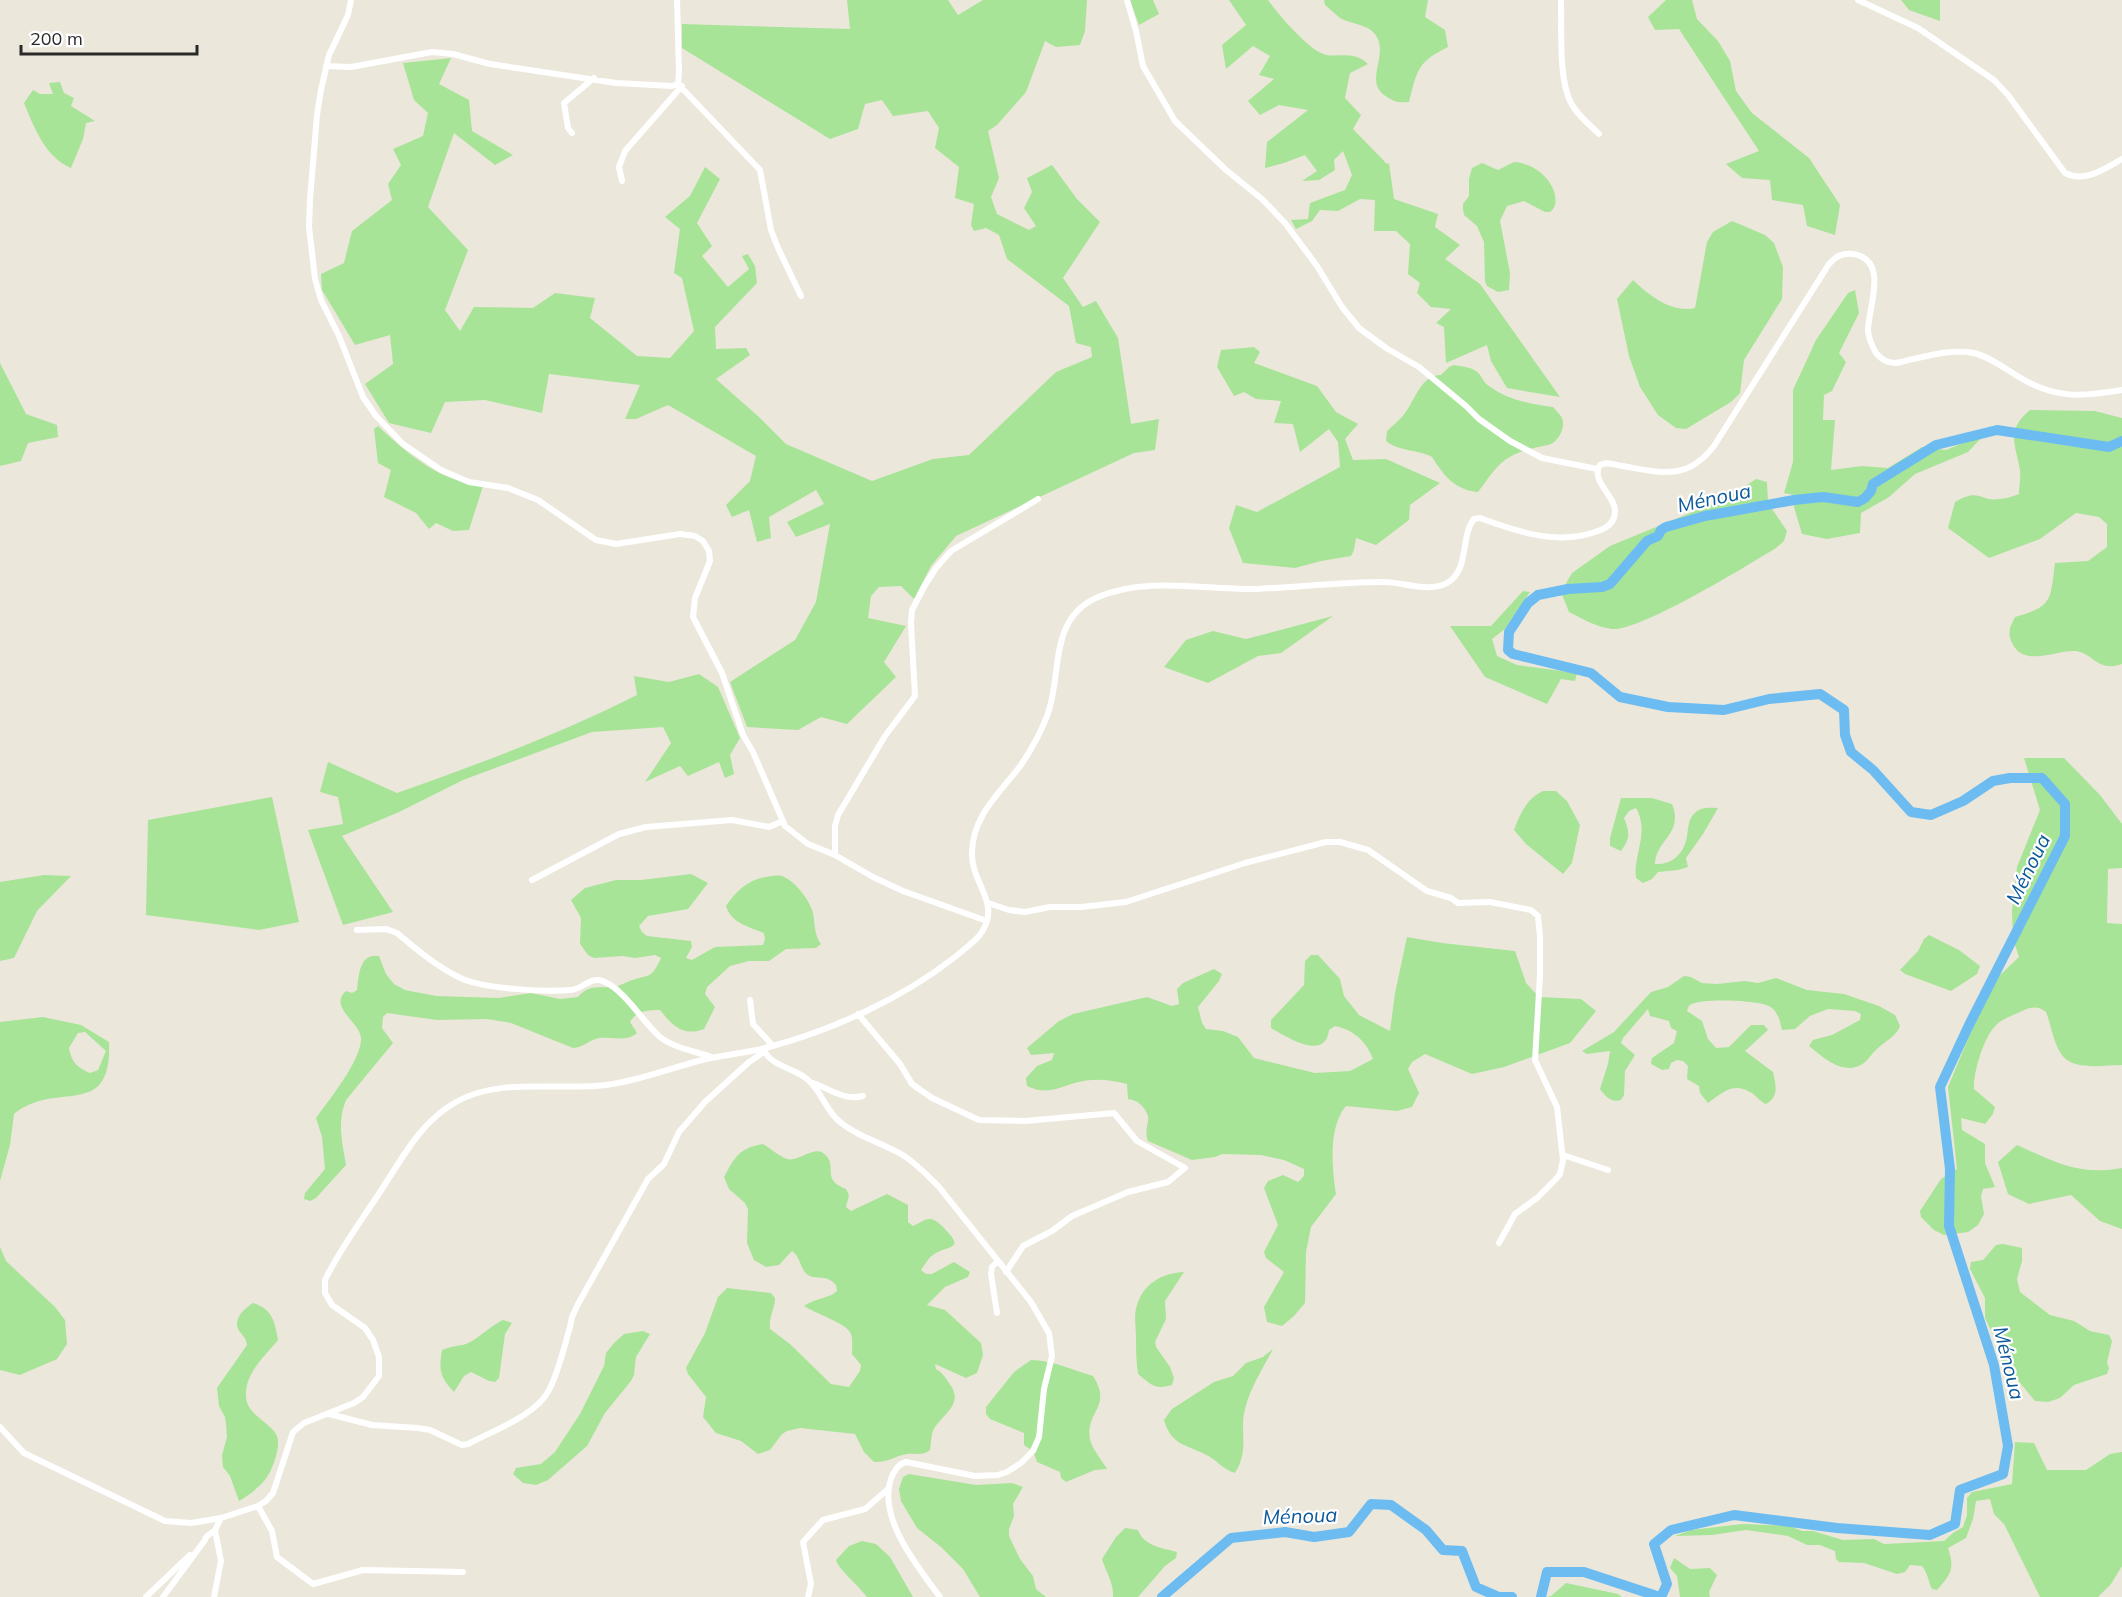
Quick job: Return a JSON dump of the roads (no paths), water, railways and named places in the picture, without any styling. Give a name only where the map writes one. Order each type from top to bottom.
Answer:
[{"type":"street","points":[[351,0],[348,15],[326,66],[317,115],[309,227],[314,271],[321,300],[339,336],[363,397],[382,424],[403,444],[441,470],[469,482],[508,488],[538,500],[596,540],[616,544],[680,534],[695,536],[703,541],[709,551],[710,561],[695,598],[693,617],[722,673],[743,735],[753,752],[783,821],[791,832],[808,844],[835,855],[903,891],[987,921]]},
{"type":"street","points":[[677,0],[680,85],[760,170],[771,230],[777,248],[801,296]]},
{"type":"street","points":[[1127,0],[1143,66],[1175,121],[1226,170],[1262,199],[1285,223],[1359,328],[1386,348],[1419,367],[1479,419],[1510,441],[1542,458],[1597,469]]},
{"type":"street","points":[[1561,0],[1563,66],[1569,96],[1573,106],[1599,134]]},
{"type":"street","points":[[1858,0],[1918,28],[1994,80],[2008,95],[2065,173],[2074,176],[2094,174],[2122,159]]},
{"type":"street","points":[[326,66],[345,68],[432,52],[446,53],[490,64],[616,83],[680,85]]},
{"type":"street","points":[[572,133],[568,128],[564,103],[594,78]]},
{"type":"street","points":[[622,181],[619,167],[626,151],[680,85]]},
{"type":"street","points":[[1597,469],[1600,465],[1609,463],[1674,472],[1690,469],[1698,464],[1714,446],[1829,264],[1836,257],[1845,254],[1866,259],[1872,266],[1874,289],[1869,337],[1874,350],[1888,363],[1954,352],[1971,352],[1991,360],[2028,383],[2056,393],[2084,396],[2122,390]]},
{"type":"street","points":[[328,1414],[372,1425],[430,1430],[462,1444],[468,1444],[525,1414],[549,1391],[575,1311],[648,1179],[664,1164],[679,1132],[705,1102],[764,1051],[892,998],[931,975],[979,935],[989,914],[988,903],[972,862],[977,824],[989,804],[1024,759],[1039,732],[1052,699],[1059,647],[1072,618],[1088,602],[1112,592],[1154,585],[1255,589],[1391,582],[1415,586],[1437,586],[1447,583],[1458,570],[1464,554],[1468,527],[1474,519],[1480,518],[1545,538],[1577,537],[1605,528],[1613,521],[1615,511],[1598,477],[1597,469]]},
{"type":"street","points":[[835,855],[834,826],[838,814],[885,736],[915,696],[911,623],[912,610],[918,597],[936,568],[951,551],[1038,499]]},
{"type":"street","points":[[532,880],[619,834],[646,827],[732,820],[770,827],[783,821]]},
{"type":"street","points":[[988,903],[1009,910],[1025,912],[1050,907],[1081,907],[1126,902],[1245,862],[1326,842],[1368,850],[1427,891],[1451,898],[1458,903],[1490,902],[1531,910],[1538,916],[1540,937],[1535,1060],[1557,1107],[1563,1155],[1560,1174],[1537,1198],[1515,1214],[1500,1243]]},
{"type":"street","points":[[357,930],[386,929],[397,933],[457,976],[475,983],[563,990],[577,989],[591,980],[605,982],[624,998],[660,1037],[671,1044],[712,1057]]},
{"type":"street","points":[[750,1000],[753,1024],[773,1046]]},
{"type":"street","points":[[858,1014],[900,1064],[912,1084],[932,1098],[979,1120],[1025,1121],[1114,1113],[1137,1141],[1185,1168],[1168,1182],[1128,1192],[1072,1216],[1052,1231],[1023,1246],[1006,1272]]},
{"type":"street","points":[[0,1427],[24,1453],[152,1516],[171,1522],[183,1523],[221,1518],[258,1506],[273,1493],[293,1432],[304,1424],[354,1403],[363,1397],[379,1376],[377,1348],[370,1334],[332,1305],[325,1293],[325,1280],[410,1145],[432,1119],[458,1101],[486,1091],[608,1085],[712,1057],[764,1051]]},
{"type":"street","points":[[764,1051],[777,1065],[790,1069],[812,1083],[846,1097],[863,1096]]},
{"type":"street","points":[[812,1083],[833,1117],[839,1122],[862,1137],[903,1155],[939,1187],[1031,1302],[1049,1333],[1051,1341],[1052,1356],[1044,1389],[1038,1443],[1021,1463],[998,1475],[975,1476],[956,1474],[912,1462],[901,1463],[897,1466],[888,1489],[889,1510],[904,1544],[940,1597]]},
{"type":"street","points":[[1563,1155],[1608,1170]]},
{"type":"street","points":[[997,1313],[991,1274],[992,1267],[998,1261]]},
{"type":"street","points":[[808,1597],[811,1584],[803,1542],[824,1520],[865,1509],[888,1489]]},
{"type":"street","points":[[258,1506],[272,1531],[277,1557],[313,1584],[363,1570],[463,1572]]},
{"type":"street","points":[[214,1597],[221,1561],[216,1530],[221,1518]]},
{"type":"street","points":[[163,1597],[206,1537],[216,1530]]},
{"type":"street","points":[[146,1597],[206,1540]]},
{"type":"waterway","name":"Ménoua","points":[[1661,1597],[1667,1584],[1654,1544],[1671,1530],[1734,1515],[1837,1528],[1930,1535],[1955,1524],[1960,1490],[2003,1474],[2008,1446],[1994,1365],[1949,1226],[1950,1169],[1940,1087],[2065,836],[2065,804],[2042,778],[2010,778],[1993,781],[1963,801],[1931,815],[1911,812],[1873,770],[1851,752],[1845,735],[1844,710],[1820,694],[1769,699],[1724,710],[1668,707],[1620,697],[1591,673],[1513,654],[1508,650],[1509,632],[1528,603],[1538,595],[1610,584],[1647,541],[1658,536],[1666,527],[1705,516],[1794,500],[1823,497],[1858,502],[1871,491],[1873,484],[1936,445],[1997,430],[2109,447],[2122,441]]},
{"type":"waterway","name":"Ménoua","points":[[1162,1597],[1231,1538],[1285,1532],[1314,1537],[1349,1532],[1371,1504],[1391,1505],[1426,1530],[1443,1550],[1462,1551],[1476,1587],[1499,1597],[1512,1597]]},
{"type":"waterway","name":"Ménoua","points":[[1541,1597],[1547,1572],[1584,1572],[1660,1597]]}]
